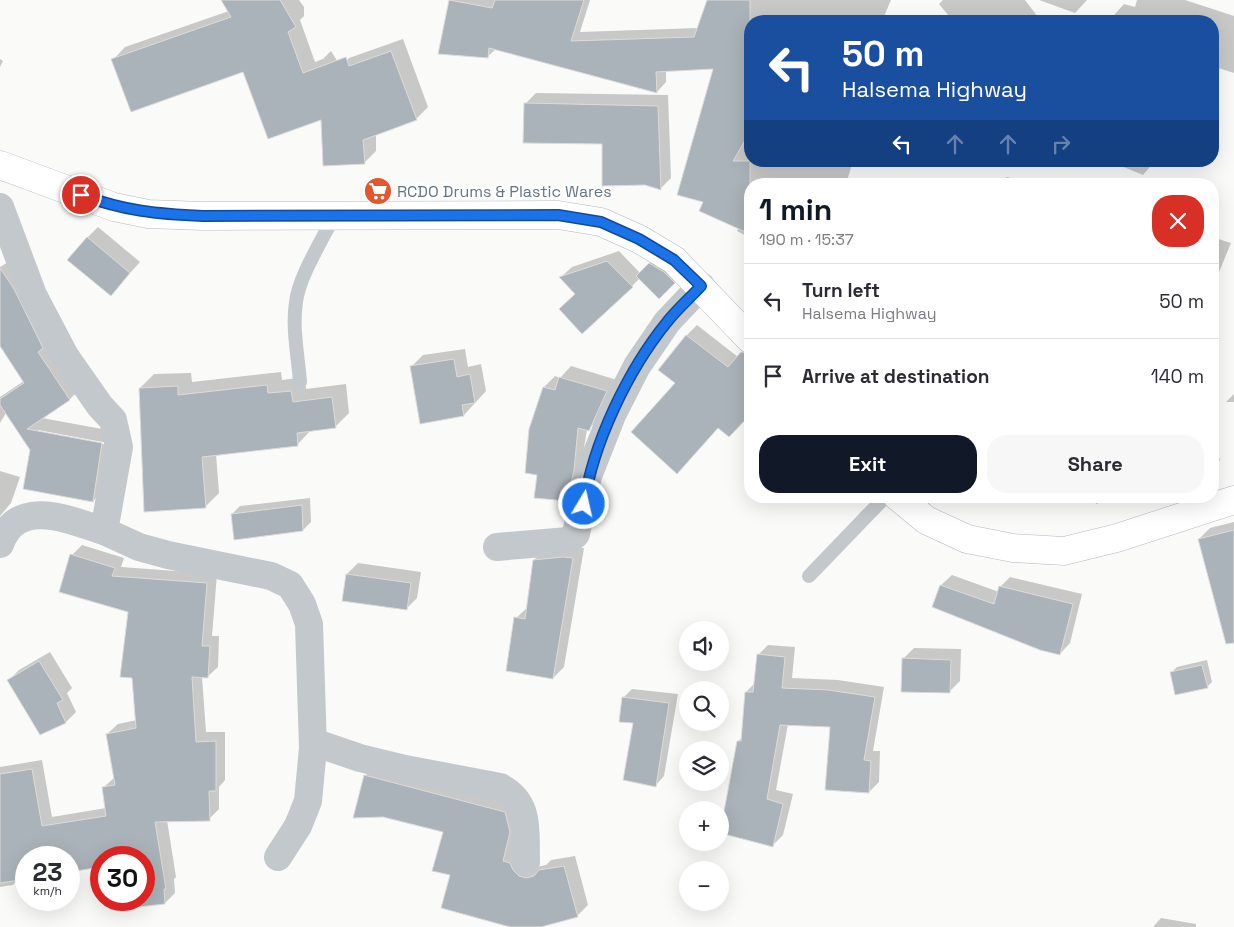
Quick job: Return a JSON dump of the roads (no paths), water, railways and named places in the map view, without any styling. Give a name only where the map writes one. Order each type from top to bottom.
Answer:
[{"type":"highway","points":[[0,165],[114,207],[148,214],[203,216],[335,214],[558,215],[601,222],[639,239],[674,260],[744,333]]},
{"type":"highway","points":[[905,503],[926,520],[967,539],[1013,548],[1064,550],[1117,538],[1234,500]]},
{"type":"street","points":[[0,206],[33,295],[65,356],[100,406],[113,420],[119,448],[104,531]]},
{"type":"street","points":[[497,547],[568,541],[576,534],[588,476],[612,415],[637,366],[667,322],[701,286]]},
{"type":"street","points":[[0,544],[3,536],[14,521],[26,515],[56,516],[104,531],[139,547],[168,555],[271,576],[290,586],[302,604],[309,624],[313,742],[308,801],[298,826],[278,857]]},
{"type":"street","points":[[313,742],[360,758],[405,769],[492,785],[512,793],[519,801],[524,817],[526,862]]},
{"type":"lane","points":[[300,382],[295,325],[296,301],[302,280],[335,214]]},
{"type":"lane","points":[[810,576],[879,503]]},
{"type":"place","name":"RCDO Drums & Plastic Wares","points":[[378,191]]}]
